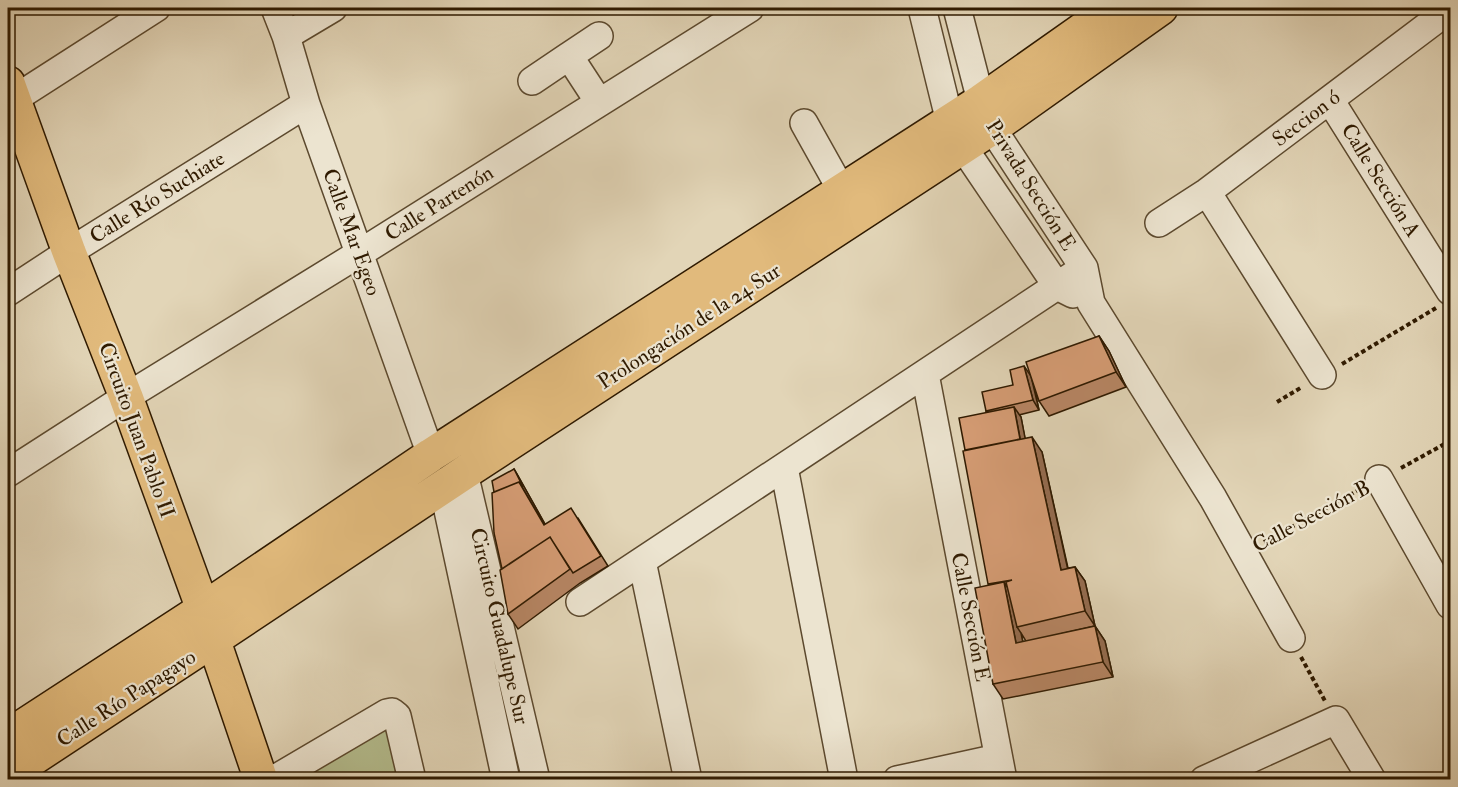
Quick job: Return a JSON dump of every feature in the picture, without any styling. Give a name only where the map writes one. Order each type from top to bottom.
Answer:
[{"type":"main road","name":"Prolongación de la 24 Sur","points":[[987,115],[1113,8]]},
{"type":"main road","name":"Prolongación de la 24 Sur","points":[[213,640],[454,480],[956,135],[1161,8]]},
{"type":"main road","name":"Circuito Juan Pablo II","points":[[9,95],[126,397],[203,609],[261,780]]},
{"type":"main road","name":"Prolongación de la 24 Sur","points":[[203,609],[431,455],[842,191],[956,135]]},
{"type":"main road","name":"Calle Río Papagayo","points":[[8,736],[203,609]]},
{"type":"main road","name":"Calle Río Papagayo","points":[[8,775],[213,640]]},
{"type":"street","points":[[9,95],[156,8]]},
{"type":"street","name":"Calle Mar Egeo","points":[[275,8],[286,36],[306,104],[431,455]]},
{"type":"street","points":[[286,36],[333,8]]},
{"type":"street","name":"Calle Partenón","points":[[8,473],[750,8]]},
{"type":"street","points":[[922,8],[956,135]]},
{"type":"street","name":"Privada Sección E","points":[[957,8],[987,115],[1084,268]]},
{"type":"street","name":"Seccion ó","points":[[1159,222],[1207,192],[1450,9]]},
{"type":"street","points":[[532,81],[599,36]]},
{"type":"street","points":[[569,56],[599,102]]},
{"type":"street","name":"Calle Sección A","points":[[1330,100],[1446,298]]},
{"type":"street","name":"Calle Río Suchiate","points":[[8,292],[306,104]]},
{"type":"street","points":[[804,123],[842,191]]},
{"type":"street","name":"Privada Sección E","points":[[956,135],[1057,286]]},
{"type":"street","points":[[1207,192],[1322,375]]},
{"type":"street","points":[[580,602],[1084,268],[1091,303],[1213,498],[1291,638]]},
{"type":"street","points":[[1057,286],[1091,303]]},
{"type":"street","name":"Calle Sección E","points":[[897,780],[1001,769],[924,374]]},
{"type":"street","points":[[784,467],[844,780]]},
{"type":"street","name":"Calle Sección B","points":[[1379,479],[1450,605]]},
{"type":"street","name":"Circuito Guadalupe Sur","points":[[454,480],[506,780]]},
{"type":"street","name":"Circuito Guadalupe Sur","points":[[454,480],[536,780]]},
{"type":"street","points":[[642,561],[688,780]]},
{"type":"street","points":[[273,780],[392,712],[397,716],[412,780]]},
{"type":"street","points":[[1204,780],[1336,720],[1372,780]]},
{"type":"path","points":[[1277,402],[1446,298]]},
{"type":"path","name":"Calle Sección B","points":[[1243,553],[1450,441]]},
{"type":"path","points":[[1291,638],[1336,720]]},
{"type":"green space","points":[[392,717],[405,779],[300,779]]},
{"type":"building","points":[[1099,336],[1116,372],[1039,401],[1026,362]]},
{"type":"building","points":[[1024,366],[1033,400],[986,411],[982,392],[1013,385],[1010,370]]},
{"type":"building","points":[[1014,407],[1020,439],[965,450],[959,418]]},
{"type":"building","points":[[1032,437],[1061,570],[1075,567],[1085,611],[1017,627],[1006,582],[1012,580],[988,584],[963,451]]},
{"type":"building","points":[[514,469],[523,487],[519,482],[494,492],[492,481]]},
{"type":"building","points":[[519,482],[544,525],[571,508],[601,556],[573,573],[550,537],[502,569],[494,533],[492,493]]},
{"type":"building","points":[[550,537],[570,569],[508,614],[500,570]]},
{"type":"building","points":[[1004,582],[1016,643],[1095,626],[1103,662],[993,684],[975,588]]}]
